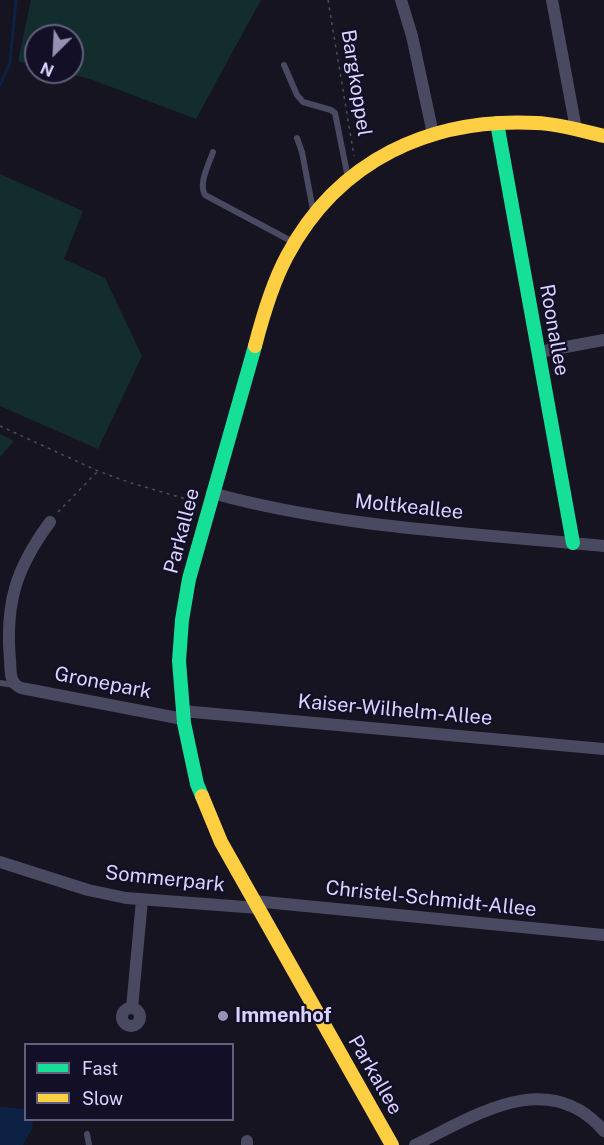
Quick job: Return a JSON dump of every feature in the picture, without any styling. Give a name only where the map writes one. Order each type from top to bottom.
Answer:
[{"type":"street","points":[[401,0],[412,36],[433,134]]},
{"type":"street","points":[[552,0],[576,129]]},
{"type":"street","name":"Parkallee","points":[[392,1145],[221,842],[204,803],[192,764],[183,715],[179,661],[182,620],[189,579],[264,307],[275,279],[294,243],[329,195],[352,174],[392,150],[433,134],[461,127],[497,123],[539,123],[604,136]]},
{"type":"street","name":"Roonallee","points":[[497,123],[573,543]]},
{"type":"street","points":[[539,352],[604,340]]},
{"type":"street","name":"Moltkeallee","points":[[210,499],[348,520],[604,546]]},
{"type":"street","points":[[15,685],[11,677],[8,637],[11,599],[24,562],[50,522]]},
{"type":"street","name":"Gronepark","points":[[15,685],[21,688],[183,715]]},
{"type":"street","name":"Kaiser-Wilhelm-Allee","points":[[183,715],[604,749]]},
{"type":"street","name":"Sommerpark","points":[[0,862],[88,890],[142,900],[256,905]]},
{"type":"street","points":[[132,1008],[142,900]]},
{"type":"street","name":"Christel-Schmidt-Allee","points":[[256,905],[604,935]]},
{"type":"street","points":[[415,1145],[497,1105],[526,1099],[546,1099],[567,1104],[585,1113],[604,1131]]},
{"type":"lane","points":[[284,64],[297,95],[303,102],[335,113],[352,174]]},
{"type":"lane","points":[[297,138],[302,152],[314,214]]},
{"type":"lane","points":[[213,152],[203,184],[202,191],[205,195],[294,243]]},
{"type":"lane","name":"Gronepark","points":[[0,683],[15,685]]},
{"type":"lane","points":[[87,1134],[89,1145]]},
{"type":"path","name":"Bargkoppel","points":[[328,0],[352,174]]},
{"type":"path","points":[[0,426],[98,471],[147,488],[210,499]]},
{"type":"path","points":[[50,522],[98,471]]},
{"type":"green space","points":[[31,0],[261,0],[196,119],[84,78],[84,24],[26,24]]},
{"type":"green space","points":[[24,33],[24,63],[18,61]]},
{"type":"green space","points":[[0,174],[83,211],[64,259],[105,278],[142,356],[98,449],[0,406]]},
{"type":"green space","points":[[0,434],[14,441],[0,457]]},
{"type":"water","points":[[0,1107],[24,1109],[24,1121],[33,1121],[32,1129],[23,1145],[0,1145]]},
{"type":"waterway","points":[[0,85],[10,63],[16,0]]},
{"type":"traffic: fast","points":[[497,123],[573,543]]},
{"type":"traffic: fast","points":[[202,796],[197,784],[184,723],[179,661],[182,620],[189,579],[255,346]]},
{"type":"traffic: slow","points":[[255,346],[277,278],[287,256],[308,222],[333,194],[361,170],[391,151],[425,137],[460,128],[498,123],[546,124],[604,136]]},
{"type":"traffic: slow","points":[[202,796],[221,842],[392,1145]]},
{"type":"place","name":"Immenhof","points":[[223,1016]]}]
